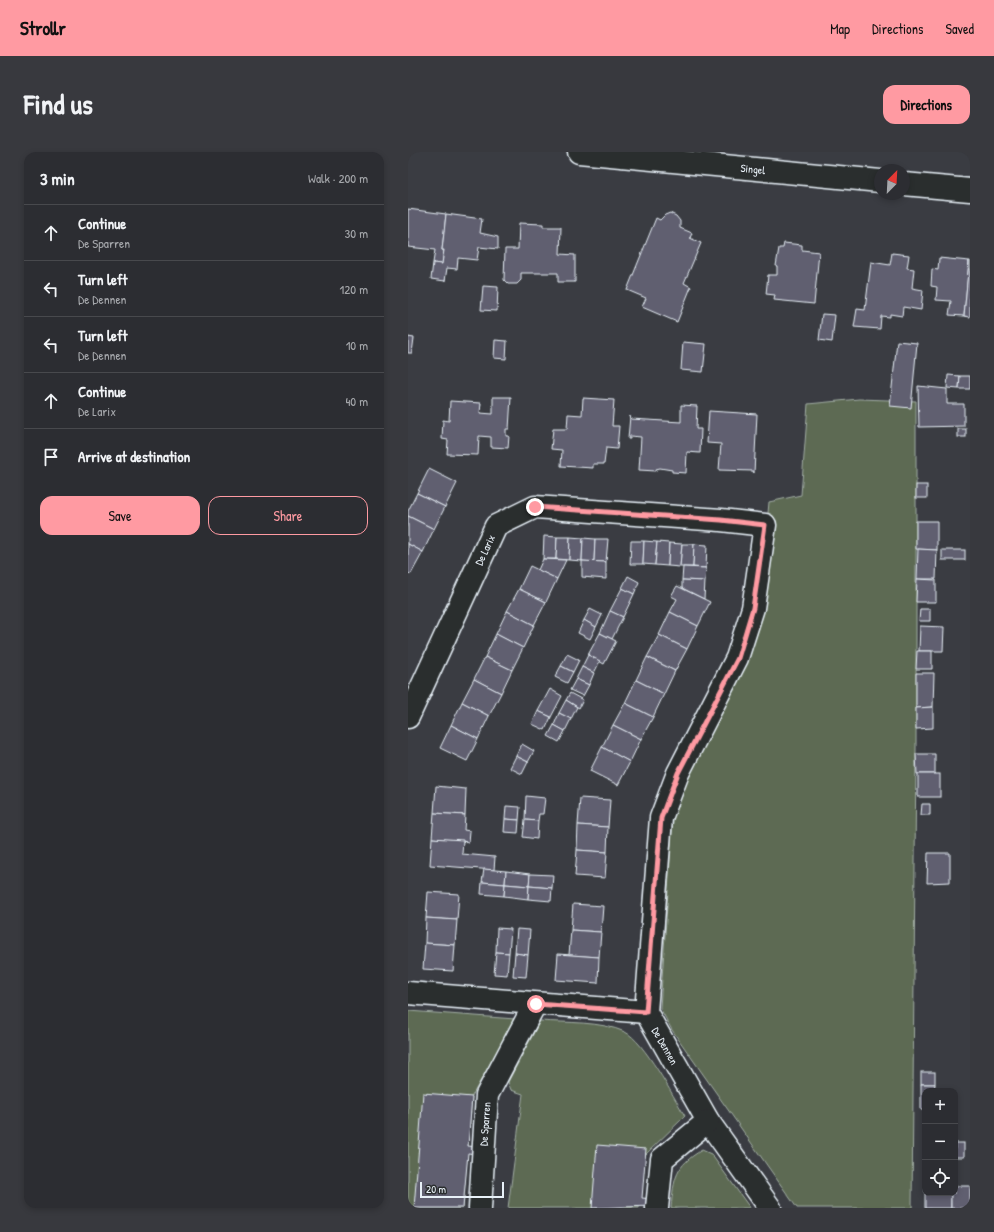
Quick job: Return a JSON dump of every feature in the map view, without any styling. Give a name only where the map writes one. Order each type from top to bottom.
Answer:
[{"type":"street","name":"Singel","points":[[579,152],[874,180]]},
{"type":"street","points":[[910,185],[970,190]]},
{"type":"street","name":"De Larix","points":[[408,717],[496,526],[535,507],[721,520],[765,525],[753,608],[738,658],[678,773],[661,818],[646,1012]]},
{"type":"street","points":[[408,993],[646,1012]]},
{"type":"street","name":"De Sparren","points":[[480,1208],[487,1095],[536,1004]]},
{"type":"street","name":"De Dennen","points":[[646,1012],[708,1121],[770,1208]]},
{"type":"street","points":[[657,1208],[662,1159],[708,1121]]},
{"type":"green space","points":[[859,399],[916,401],[916,748],[912,1208],[797,1208],[672,1030],[660,1008],[673,818],[685,778],[723,710],[746,654],[761,590],[769,502],[801,495],[808,404]]},
{"type":"green space","points":[[408,1011],[515,1019],[472,1096],[463,1208],[408,1208]]},
{"type":"green space","points":[[540,1021],[594,1024],[615,1028],[633,1037],[649,1057],[685,1116],[644,1156],[639,1208],[508,1208],[523,1094],[511,1090],[508,1082]]},
{"type":"green space","points":[[702,1150],[711,1154],[750,1208],[671,1208],[673,1189],[681,1167]]},
{"type":"building","points":[[408,209],[446,214],[442,264],[433,263],[435,250],[408,247]]},
{"type":"building","points":[[670,213],[676,216],[680,221],[680,228],[692,233],[690,238],[701,243],[684,283],[691,287],[677,322],[642,307],[646,298],[627,290],[656,218],[660,220],[665,215]]},
{"type":"building","points":[[446,214],[482,219],[480,233],[498,237],[498,249],[479,247],[477,260],[458,258],[457,269],[447,268],[445,281],[431,279],[433,263],[442,264]]},
{"type":"building","points":[[519,223],[543,224],[543,227],[561,227],[560,254],[575,255],[575,282],[558,282],[558,273],[521,273],[521,280],[517,284],[508,284],[504,280],[505,249],[518,249]]},
{"type":"building","points":[[784,243],[802,245],[802,250],[819,252],[814,304],[774,300],[775,295],[766,294],[768,275],[777,275],[776,266],[779,248],[783,248]]},
{"type":"building","points":[[892,253],[909,255],[907,268],[914,269],[912,288],[923,290],[921,310],[903,307],[902,316],[890,314],[890,317],[881,316],[880,329],[854,327],[857,309],[865,310],[871,262],[890,265]]},
{"type":"building","points":[[939,258],[969,261],[964,316],[949,315],[951,301],[936,300],[937,287],[931,286],[932,269],[938,270]]},
{"type":"building","points":[[970,261],[970,317],[964,316]]},
{"type":"building","points":[[483,286],[498,287],[497,311],[481,310]]},
{"type":"building","points":[[822,314],[835,315],[832,342],[819,340]]},
{"type":"building","points":[[408,337],[414,338],[412,353],[408,353]]},
{"type":"building","points":[[495,340],[507,341],[506,359],[494,358]]},
{"type":"building","points":[[897,341],[917,343],[911,408],[890,406]]},
{"type":"building","points":[[683,342],[706,344],[703,372],[681,370]]},
{"type":"building","points":[[948,375],[960,376],[959,389],[947,388]]},
{"type":"building","points":[[960,376],[970,376],[970,389],[959,389]]},
{"type":"building","points":[[918,386],[947,389],[947,404],[964,404],[964,426],[919,427]]},
{"type":"building","points":[[493,397],[511,397],[509,429],[506,429],[506,436],[509,436],[508,448],[491,447],[491,437],[479,436],[478,455],[447,454],[448,440],[442,439],[443,420],[449,421],[450,401],[481,403],[480,413],[493,414]]},
{"type":"building","points":[[583,398],[614,400],[612,426],[619,426],[617,449],[606,448],[604,464],[593,464],[593,468],[561,466],[562,450],[551,449],[553,429],[567,429],[568,414],[582,415]]},
{"type":"building","points":[[681,405],[697,406],[696,429],[701,429],[700,453],[687,452],[686,473],[672,472],[672,470],[660,468],[656,469],[656,471],[639,470],[641,437],[630,436],[630,439],[628,439],[630,416],[631,419],[681,422]]},
{"type":"building","points":[[709,411],[757,414],[754,473],[753,471],[719,470],[721,444],[707,443]]},
{"type":"building","points":[[958,429],[966,429],[966,437],[958,437]]},
{"type":"building","points":[[429,469],[457,483],[445,507],[417,493]]},
{"type":"building","points":[[916,485],[927,485],[927,498],[916,498]]},
{"type":"building","points":[[417,493],[445,507],[434,529],[408,516],[408,511]]},
{"type":"building","points":[[408,516],[434,529],[423,552],[408,544]]},
{"type":"building","points":[[916,521],[937,521],[937,550],[916,549]]},
{"type":"building","points":[[544,536],[557,537],[556,559],[543,559]]},
{"type":"building","points":[[557,537],[570,537],[569,560],[556,559]]},
{"type":"building","points":[[570,537],[583,538],[582,561],[569,560]]},
{"type":"building","points":[[583,538],[595,539],[594,562],[582,561]]},
{"type":"building","points":[[595,539],[608,539],[606,562],[594,562]]},
{"type":"building","points":[[631,541],[644,541],[643,564],[630,564]]},
{"type":"building","points":[[644,541],[657,542],[655,565],[643,564]]},
{"type":"building","points":[[657,542],[669,543],[668,566],[655,565]]},
{"type":"building","points":[[669,543],[682,544],[680,567],[668,566]]},
{"type":"building","points":[[408,544],[423,552],[411,574],[408,573]]},
{"type":"building","points":[[682,544],[694,544],[693,567],[680,567]]},
{"type":"building","points":[[694,544],[707,545],[706,568],[693,567]]},
{"type":"building","points":[[918,549],[937,550],[936,579],[917,579]]},
{"type":"building","points":[[942,550],[965,550],[965,560],[942,560]]},
{"type":"building","points":[[543,559],[566,560],[557,579],[538,570]]},
{"type":"building","points":[[582,561],[606,562],[606,579],[582,577]]},
{"type":"building","points":[[530,566],[557,579],[546,602],[519,589]]},
{"type":"building","points":[[683,567],[706,568],[705,581],[682,580]]},
{"type":"building","points":[[628,576],[639,582],[634,594],[622,588]]},
{"type":"building","points":[[917,579],[936,580],[936,602],[916,602]]},
{"type":"building","points":[[682,580],[705,581],[704,599],[682,588]]},
{"type":"building","points":[[677,586],[710,602],[698,626],[670,612],[677,599],[671,596]]},
{"type":"building","points":[[622,588],[634,594],[623,617],[610,611]]},
{"type":"building","points":[[519,589],[546,602],[534,625],[507,611]]},
{"type":"building","points":[[590,609],[602,615],[596,627],[584,620]]},
{"type":"building","points":[[920,609],[930,609],[930,621],[919,621]]},
{"type":"building","points":[[507,611],[534,625],[523,648],[496,634]]},
{"type":"building","points":[[610,611],[623,617],[612,639],[600,633]]},
{"type":"building","points":[[670,612],[698,626],[687,649],[659,635]]},
{"type":"building","points":[[584,620],[596,627],[590,639],[578,633]]},
{"type":"building","points":[[920,626],[944,627],[943,651],[919,651]]},
{"type":"building","points":[[600,633],[616,641],[604,664],[588,655]]},
{"type":"building","points":[[496,634],[523,648],[512,670],[485,657]]},
{"type":"building","points":[[659,635],[687,649],[675,671],[647,657]]},
{"type":"building","points":[[917,651],[932,651],[932,669],[916,669]]},
{"type":"building","points":[[567,654],[579,660],[573,672],[561,666]]},
{"type":"building","points":[[588,655],[600,661],[594,673],[582,667]]},
{"type":"building","points":[[485,657],[512,670],[501,693],[474,679]]},
{"type":"building","points":[[647,657],[675,671],[664,694],[636,680]]},
{"type":"building","points":[[561,666],[573,672],[567,683],[555,677]]},
{"type":"building","points":[[582,667],[594,673],[589,685],[576,679]]},
{"type":"building","points":[[916,673],[934,673],[933,707],[916,708]]},
{"type":"building","points":[[474,679],[501,693],[489,716],[462,702]]},
{"type":"building","points":[[576,679],[589,685],[583,696],[570,690]]},
{"type":"building","points":[[636,680],[664,694],[653,717],[625,703]]},
{"type":"building","points":[[550,689],[562,696],[551,717],[538,711]]},
{"type":"building","points":[[570,693],[583,700],[579,708],[566,700]]},
{"type":"building","points":[[566,700],[577,707],[571,719],[559,713]]},
{"type":"building","points":[[462,702],[489,716],[478,739],[451,725]]},
{"type":"building","points":[[625,703],[653,717],[641,739],[613,725]]},
{"type":"building","points":[[933,707],[933,728],[916,729],[916,708]]},
{"type":"building","points":[[538,711],[551,717],[545,730],[532,724]]},
{"type":"building","points":[[559,713],[571,719],[565,731],[554,725]]},
{"type":"building","points":[[451,725],[478,739],[467,761],[440,748]]},
{"type":"building","points":[[554,725],[565,731],[559,742],[548,736]]},
{"type":"building","points":[[613,725],[641,739],[630,762],[602,747]]},
{"type":"building","points":[[522,744],[534,751],[528,762],[516,756]]},
{"type":"building","points":[[602,747],[630,762],[618,785],[590,771]]},
{"type":"building","points":[[916,754],[935,754],[935,774],[917,774]]},
{"type":"building","points":[[516,756],[528,762],[522,774],[510,768]]},
{"type":"building","points":[[918,774],[940,774],[940,797],[918,797]]},
{"type":"building","points":[[436,786],[466,789],[465,815],[434,813]]},
{"type":"building","points":[[526,796],[545,798],[543,814],[539,814],[538,821],[525,820]]},
{"type":"building","points":[[580,798],[610,800],[608,827],[578,825]]},
{"type":"building","points":[[922,804],[930,804],[930,815],[921,815]]},
{"type":"building","points":[[506,806],[520,807],[519,820],[505,819]]},
{"type":"building","points":[[434,813],[465,815],[464,830],[470,831],[469,842],[432,838]]},
{"type":"building","points":[[505,819],[519,820],[518,833],[504,832]]},
{"type":"building","points":[[525,820],[538,821],[537,839],[523,837]]},
{"type":"building","points":[[578,825],[608,827],[607,852],[577,850]]},
{"type":"building","points":[[432,838],[463,840],[462,854],[495,857],[494,870],[430,865]]},
{"type":"building","points":[[577,850],[607,852],[605,878],[575,876]]},
{"type":"building","points":[[928,853],[950,853],[950,882],[927,883]]},
{"type":"building","points":[[484,869],[506,871],[505,884],[482,882]]},
{"type":"building","points":[[506,871],[530,874],[529,886],[505,884]]},
{"type":"building","points":[[530,874],[553,875],[552,888],[529,886]]},
{"type":"building","points":[[482,882],[505,884],[504,896],[481,894]]},
{"type":"building","points":[[505,884],[529,886],[528,899],[504,896]]},
{"type":"building","points":[[529,886],[552,888],[551,901],[528,899]]},
{"type":"building","points":[[428,892],[459,894],[457,920],[426,918]]},
{"type":"building","points":[[573,904],[603,906],[601,932],[571,930]]},
{"type":"building","points":[[426,918],[457,920],[455,945],[425,943]]},
{"type":"building","points":[[497,928],[511,929],[509,953],[496,952]]},
{"type":"building","points":[[517,929],[530,930],[528,955],[515,953]]},
{"type":"building","points":[[571,930],[601,932],[599,957],[569,955]]},
{"type":"building","points":[[425,943],[455,945],[453,971],[423,969]]},
{"type":"building","points":[[496,952],[509,953],[507,975],[494,974]]},
{"type":"building","points":[[515,953],[528,955],[526,977],[513,976]]},
{"type":"building","points":[[558,954],[599,957],[598,983],[556,980]]},
{"type":"building","points":[[921,1072],[935,1072],[935,1084],[921,1084]]},
{"type":"building","points":[[921,1084],[935,1084],[934,1088],[922,1088],[921,1110]]},
{"type":"building","points":[[423,1093],[472,1097],[468,1146],[477,1147],[476,1154],[468,1153],[463,1208],[414,1208]]},
{"type":"building","points":[[958,1143],[964,1143],[964,1157],[958,1157]]},
{"type":"building","points":[[597,1145],[646,1149],[642,1198],[653,1199],[653,1206],[592,1208]]},
{"type":"building","points":[[958,1186],[970,1186],[970,1208],[951,1208],[951,1196],[958,1196]]},
{"type":"building","points":[[925,1196],[951,1196],[951,1208],[925,1208]]},
{"type":"route","points":[[535,507],[721,520],[765,525],[753,608],[738,658],[678,773],[661,818],[646,1012],[536,1004]]}]
